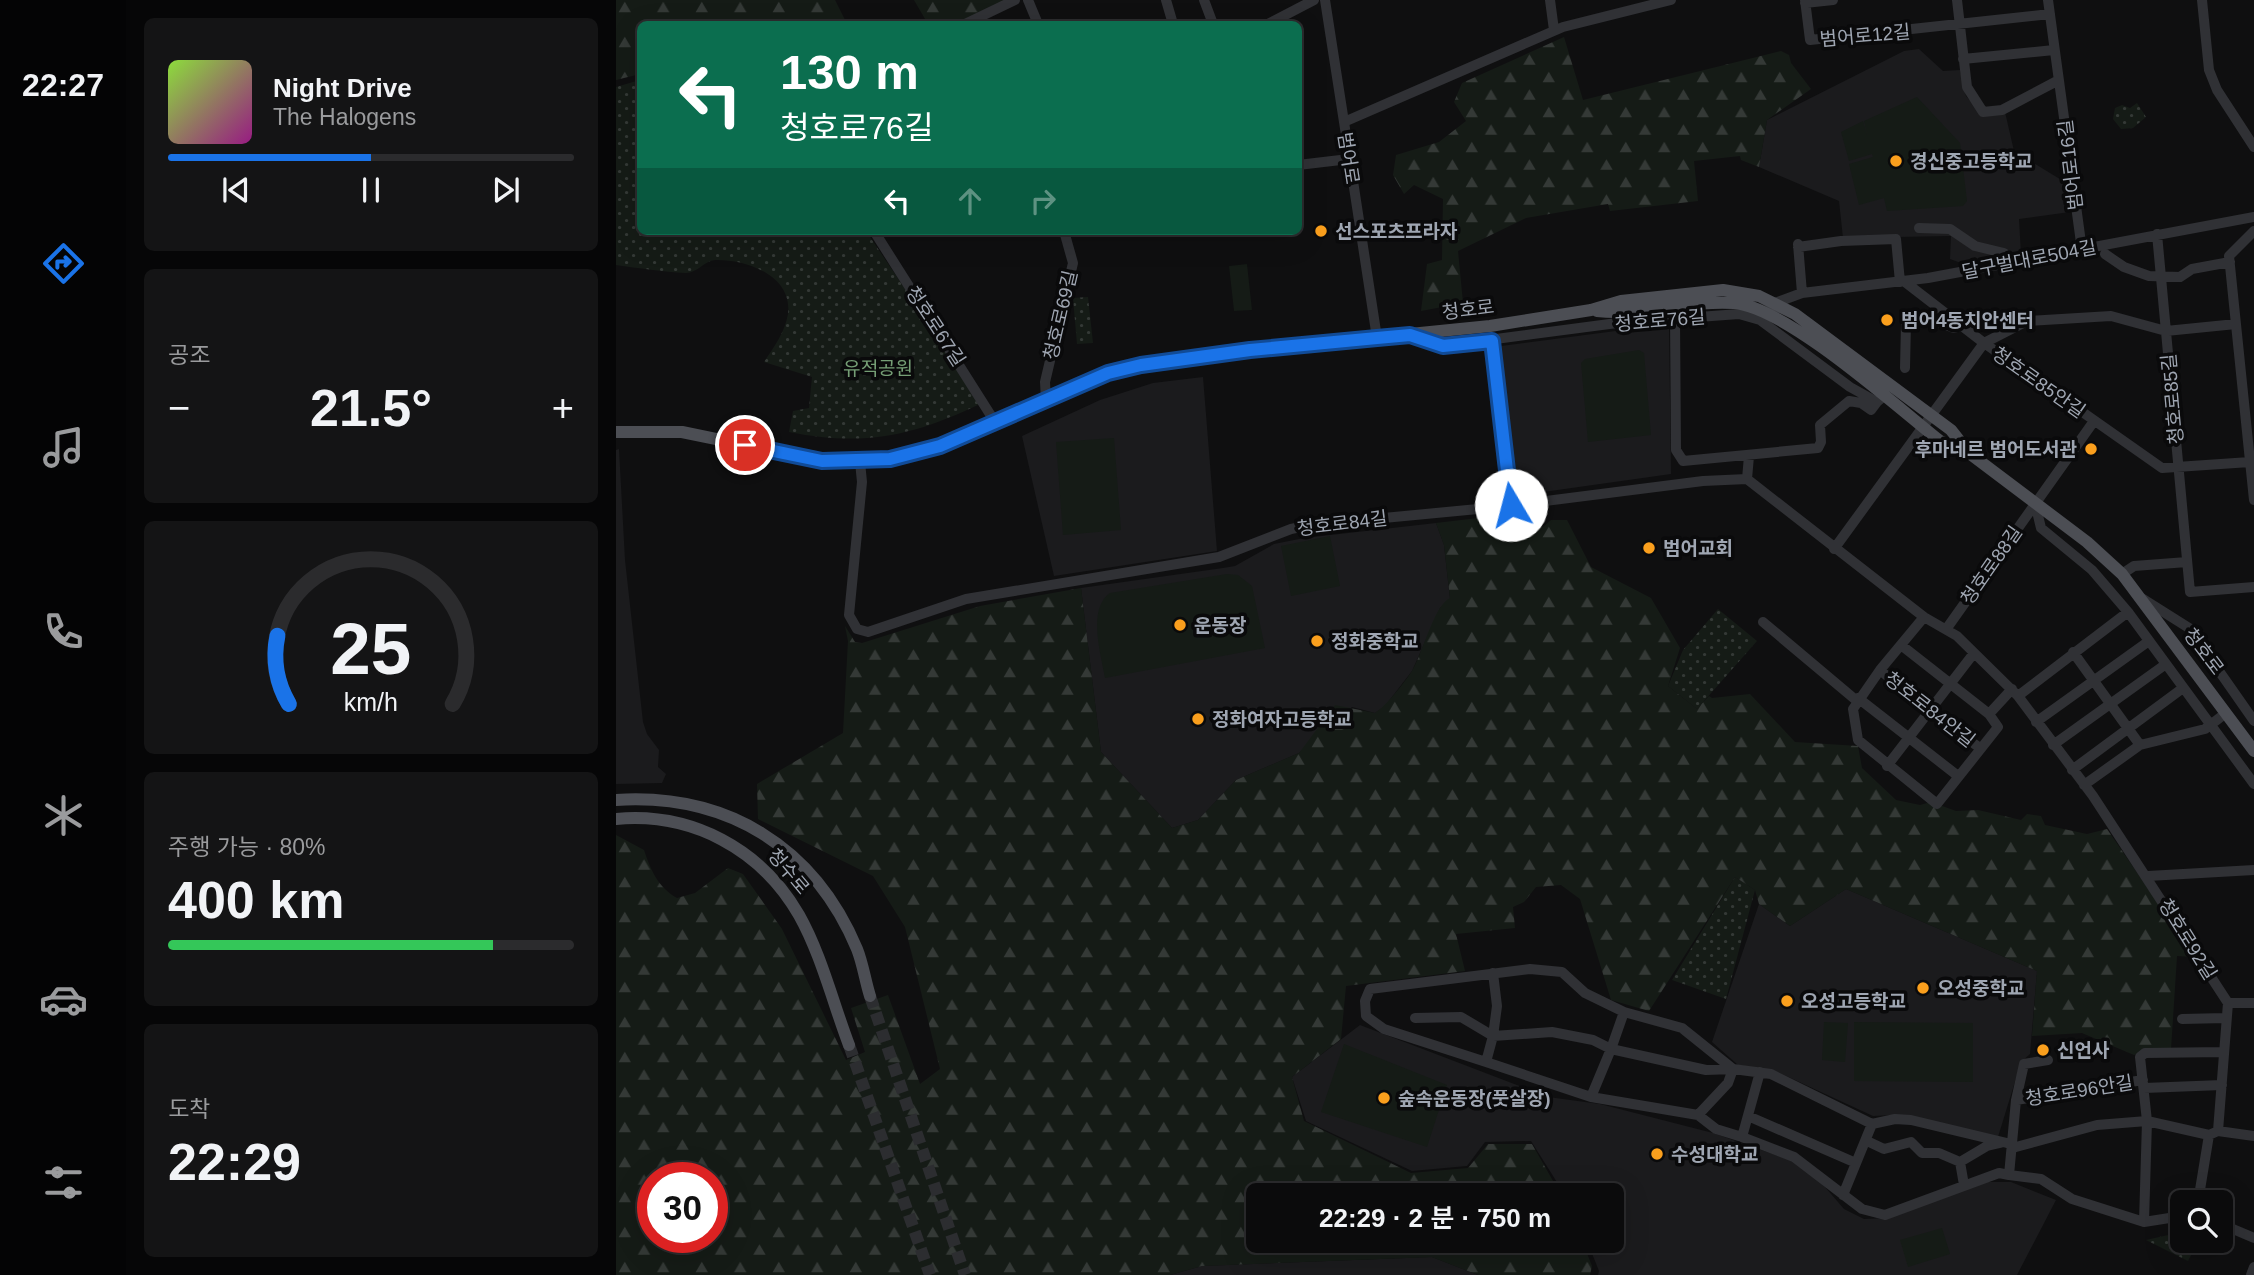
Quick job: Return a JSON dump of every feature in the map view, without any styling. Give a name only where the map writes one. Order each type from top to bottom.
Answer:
[{"type":"main road","name":"청호로","points":[[616,432],[682,432],[822,461],[860,462],[916,454],[1108,373],[1141,365],[1250,350],[1410,335],[1591,310],[1621,301],[1723,290],[1749,293],[1775,303],[1804,320],[1931,414],[1951,430],[1969,453],[2087,542],[2122,574],[2254,751]]},
{"type":"main road","name":"청호로","points":[[1591,310],[1622,314],[1726,303],[1760,309],[1793,327],[1880,400],[1940,442],[1969,453]]},
{"type":"main road","name":"청수로","points":[[616,800],[674,800],[731,816],[782,846],[804,868],[843,922],[857,950],[870,996]]},
{"type":"main road","name":"청수로","points":[[616,819],[652,818],[701,829],[750,855],[771,874],[800,916],[849,1045]]},
{"type":"street","points":[[971,21],[1014,0]]},
{"type":"street","points":[[1028,0],[1037,21]]},
{"type":"street","points":[[1166,0],[1171,21]]},
{"type":"street","points":[[1204,0],[1212,21]]},
{"type":"street","points":[[1274,21],[1314,0]]},
{"type":"street","points":[[1325,0],[1344,122]]},
{"type":"street","points":[[1549,0],[1554,30]]},
{"type":"street","name":"범어로","points":[[1377,338],[1344,122],[1554,30],[1671,0]]},
{"type":"street","points":[[1805,1],[1833,0]]},
{"type":"street","points":[[1957,0],[1967,87],[1983,112],[2003,110],[2057,81]]},
{"type":"street","name":"범어로16길","points":[[2049,0],[2057,81],[2062,94],[2082,250]]},
{"type":"street","points":[[2202,0],[2209,70],[2217,90],[2254,146]]},
{"type":"street","name":"범어로12길","points":[[1805,1],[1810,40],[1960,26]]},
{"type":"street","points":[[1960,26],[2050,14]]},
{"type":"street","points":[[1963,59],[2054,50]]},
{"type":"street","points":[[1302,165],[1349,159]]},
{"type":"street","name":"달구벌대로504길","points":[[1775,303],[1802,293],[1902,282],[2254,217]]},
{"type":"street","points":[[1919,228],[1950,229],[1975,246],[2004,253],[2008,264]]},
{"type":"street","points":[[2254,231],[2229,256],[2254,500]]},
{"type":"street","points":[[2157,234],[2166,331]]},
{"type":"street","name":"청호로67길","points":[[877,235],[995,422]]},
{"type":"street","name":"청호로69길","points":[[1046,400],[1047,374],[1073,263],[1064,235]]},
{"type":"street","points":[[1802,293],[1798,245],[1896,239],[1902,282]]},
{"type":"street","name":"달구벌대로504길","points":[[2105,254],[2142,275],[2161,276]]},
{"type":"street","points":[[2161,276],[2180,277],[2192,269],[2230,262]]},
{"type":"street","name":"청호로85안길","points":[[1902,282],[2162,468],[2252,469]]},
{"type":"street","name":"청호로76길","points":[[1410,335],[1443,346],[1675,318],[1739,314],[1760,320],[1850,387],[1880,400]]},
{"type":"street","points":[[1905,368],[1906,323],[1920,315],[1954,328],[1964,325]]},
{"type":"street","name":"청호로85길","points":[[1922,427],[1984,343],[2027,321],[2111,316],[2166,331],[2236,324]]},
{"type":"street","points":[[1675,318],[1679,458],[1683,461],[1818,448],[1821,442],[1820,425],[1849,401],[1861,403],[1871,410],[1880,400]]},
{"type":"street","name":"청호로85길","points":[[2166,331],[2178,467]]},
{"type":"street","points":[[1492,341],[1511,505]]},
{"type":"street","points":[[2094,421],[2035,503],[2041,528],[2092,570],[2128,612],[2254,784]]},
{"type":"street","points":[[1834,549],[1922,427]]},
{"type":"street","points":[[1749,456],[1747,479],[1924,617],[1947,628],[2015,692],[2084,785],[2140,745],[2165,740],[2209,725],[2226,713]]},
{"type":"street","name":"청호로84길","points":[[860,462],[862,482],[849,615],[857,629],[863,632],[966,598],[1219,557],[1291,529],[1310,525],[1511,505],[1667,485],[1747,479]]},
{"type":"street","points":[[2178,467],[2190,592],[2254,587]]},
{"type":"street","name":"청호로88길","points":[[1947,628],[2035,503]]},
{"type":"street","points":[[2122,574],[2134,566],[2187,562]]},
{"type":"street","points":[[2140,597],[2189,628],[2254,721]]},
{"type":"street","points":[[2015,692],[2128,612]]},
{"type":"street","name":"청호로84안길","points":[[1901,645],[1989,714],[1998,727],[1937,804],[1858,740],[1853,709],[1880,670],[1924,617]]},
{"type":"street","name":"청호로84안길","points":[[1763,622],[1958,776]]},
{"type":"street","points":[[2036,722],[2149,641]]},
{"type":"street","points":[[2073,652],[2140,745]]},
{"type":"street","points":[[1887,766],[1974,653]]},
{"type":"street","points":[[2053,745],[2166,664]]},
{"type":"street","name":"청호로84안길","points":[[1880,670],[1930,712],[1980,748]]},
{"type":"street","points":[[2072,770],[2183,688]]},
{"type":"street","name":"청호로84안길","points":[[1989,714],[2015,692]]},
{"type":"street","name":"청호로92길","points":[[2084,785],[2148,876],[2228,1003]]},
{"type":"street","name":"청호로92길","points":[[2148,876],[2254,870]]},
{"type":"street","points":[[1733,1069],[1682,1028],[1624,1012],[1585,993],[1562,972],[1530,969],[1370,989],[1365,1001],[1366,1016],[1384,1029],[1591,1097],[1698,1115],[1716,1129],[1794,1157],[1811,1167],[1862,1209],[1885,1215],[1999,1173],[2042,1179],[2072,1199],[2144,1222],[2170,1218]]},
{"type":"street","points":[[1486,1062],[1497,1006],[1493,973]]},
{"type":"street","points":[[2201,1190],[2222,1085],[2228,1003],[2254,1003]]},
{"type":"street","points":[[1591,1097],[1624,1012]]},
{"type":"street","points":[[1415,1017],[1461,1017],[1493,1036],[1552,1032],[1593,1040],[1611,1049],[1706,1070],[1733,1069],[1771,1074],[1872,1124],[1895,1119],[1911,1120],[2008,1143]]},
{"type":"street","points":[[2182,1019],[2227,1018]]},
{"type":"street","points":[[2144,1222],[2147,1121],[2140,1057],[2145,1053],[2224,1052]]},
{"type":"street","name":"청호로96안길","points":[[2048,1060],[2024,1064],[2008,1143],[2016,1147],[2097,1125],[2147,1121],[2214,1133],[2254,1136]]},
{"type":"street","points":[[1698,1115],[1728,1083],[1733,1069]]},
{"type":"street","points":[[1742,1137],[1760,1072]]},
{"type":"street","points":[[2143,1084],[2222,1085]]},
{"type":"street","name":"청호로96안길","points":[[2016,1100],[2143,1084]]},
{"type":"street","points":[[1748,1116],[1856,1163]]},
{"type":"street","points":[[1843,1195],[1872,1124]]},
{"type":"street","points":[[1867,1141],[1884,1149],[1911,1142],[1922,1153],[1939,1153],[1960,1162]]},
{"type":"street","points":[[1960,1162],[1987,1146],[2008,1143]]},
{"type":"street","points":[[2008,1143],[2009,1175]]},
{"type":"street","points":[[1960,1162],[1964,1185]]},
{"type":"street","points":[[2233,1229],[2254,1238]]},
{"type":"street","points":[[2251,1275],[2254,1267]]},
{"type":"shaded area","name":"경신중고등학교","points":[[1919,49],[1943,71],[1960,70],[1966,96],[1982,114],[2005,112],[2014,151],[2068,184],[2070,212],[2019,219],[2021,254],[1961,263],[1950,259],[1951,236],[1843,238],[1839,201],[1759,167],[1767,120],[1904,51]]},
{"type":"shaded area","points":[[1669,324],[1671,474],[1529,494],[1515,488],[1501,346]]},
{"type":"shaded area","points":[[1203,377],[1217,551],[1054,576],[1022,436],[1100,400],[1153,383]]},
{"type":"shaded area","points":[[619,449],[625,560],[643,722],[647,734],[659,750],[658,767],[666,774],[662,783],[616,784],[616,450]]},
{"type":"shaded area","name":"정화여자고등학교","points":[[1436,523],[1444,545],[1450,599],[1440,608],[1412,671],[1385,706],[1375,713],[1352,707],[1299,753],[1236,780],[1198,820],[1172,828],[1101,752],[1081,588],[1235,566],[1274,544],[1304,538]]},
{"type":"shaded area","points":[[1846,889],[2037,971],[2030,1054],[2021,1062],[1998,1137],[1895,1115],[1873,1116],[1773,1070],[1738,1065],[1712,1042],[1759,904],[1790,926]]},
{"type":"shaded area","name":"수성대학교","points":[[1360,1025],[1548,1097],[1600,1104],[1713,1133],[1793,1161],[1819,1180],[1844,1209],[1864,1219],[1888,1218],[1982,1182],[2011,1182],[2056,1200],[2017,1275],[1598,1275],[1592,1253],[1624,1253],[1624,1183],[1557,1183],[1531,1141],[1485,1142],[1467,1166],[1412,1171],[1306,1121],[1292,1077]]},
{"type":"shaded area","points":[[1432,1257],[1478,1275],[1170,1275],[1202,1266]]},
{"type":"green space","points":[[616,0],[835,0],[846,21],[637,21],[637,75],[616,80]]},
{"type":"green space","points":[[914,0],[1006,0],[963,21],[926,21]]},
{"type":"green space","points":[[1564,37],[1583,100],[1781,51],[1789,55],[1791,63],[1811,89],[1767,120],[1759,167],[1741,160],[1740,156],[1694,161],[1698,201],[1610,211],[1608,204],[1526,218],[1458,251],[1463,303],[1421,311],[1427,264],[1442,260],[1443,199],[1414,185],[1404,194],[1393,175],[1396,155],[1439,142],[1466,121],[1454,102],[1462,83]]},
{"type":"green space","name":"유적공원","points":[[637,81],[637,235],[869,235],[982,403],[934,424],[888,436],[842,438],[789,432],[793,411],[809,408],[812,377],[764,362],[782,333],[788,314],[788,300],[775,280],[753,266],[727,260],[711,261],[686,273],[616,265],[616,87]]},
{"type":"green space","points":[[1917,97],[1960,143],[1967,201],[1963,206],[1887,211],[1884,198],[1859,205],[1849,164],[1873,157],[1872,154],[1849,161],[1841,132],[1863,121],[1867,135],[1864,121]]},
{"type":"green space","points":[[2137,103],[2146,117],[2133,128],[2121,129],[2113,119],[2115,108],[2122,105],[2130,108]]},
{"type":"green space","points":[[1247,264],[1252,310],[1234,311],[1229,266]]},
{"type":"green space","points":[[1088,297],[1093,343],[1077,344],[1073,298]]},
{"type":"green space","points":[[1639,350],[1644,353],[1651,435],[1588,442],[1581,363],[1585,359]]},
{"type":"green space","points":[[1114,438],[1121,530],[1063,535],[1056,442]]},
{"type":"green space","points":[[1521,513],[1531,529],[1543,527],[1551,520],[1567,520],[1591,567],[1651,598],[1680,648],[1668,686],[1697,709],[1709,696],[1712,698],[1750,694],[1795,742],[1858,746],[1862,768],[1896,800],[1920,805],[1931,802],[1956,811],[1978,810],[2021,820],[2027,814],[2041,816],[2045,825],[2087,834],[2107,829],[2195,957],[2177,956],[2171,1049],[2147,1050],[2134,1055],[2082,1033],[2032,1036],[2037,971],[1846,889],[1790,926],[1759,904],[1755,890],[1735,877],[1649,1011],[1611,1000],[1580,899],[1561,885],[1536,887],[1524,902],[1513,907],[1515,928],[1456,934],[1465,971],[1346,986],[1341,1039],[1292,1077],[1304,1121],[1411,1173],[1468,1168],[1488,1144],[1532,1144],[1554,1183],[1246,1183],[1246,1253],[1587,1253],[1592,1266],[1590,1275],[1478,1275],[1432,1257],[1202,1266],[1170,1275],[616,1275],[616,835],[644,850],[656,878],[677,898],[695,893],[728,868],[743,874],[782,929],[846,1060],[865,1052],[851,1008],[888,995],[920,1084],[940,1069],[905,927],[873,876],[758,819],[757,784],[843,733],[848,641],[845,626],[855,642],[862,643],[980,606],[1081,588],[1101,752],[1172,828],[1198,820],[1236,780],[1299,753],[1335,705],[1375,713],[1385,705],[1412,671],[1439,610],[1450,598],[1444,545],[1436,523]]},
{"type":"green space","points":[[1330,536],[1340,586],[1291,596],[1281,546]]},
{"type":"green space","name":"운동장","points":[[1227,574],[1238,575],[1252,586],[1265,648],[1105,678],[1097,621],[1103,600],[1110,593]]},
{"type":"green space","points":[[1718,609],[1757,641],[1697,709],[1668,686],[1683,650]]},
{"type":"green space","points":[[1735,877],[1755,890],[1726,999],[1672,980]]},
{"type":"green space","points":[[1824,1022],[1848,1023],[1845,1062],[1822,1060]]},
{"type":"green space","points":[[1854,1022],[1973,1023],[1973,1082],[1854,1081]]},
{"type":"green space","name":"숲속운동장(풋살장)","points":[[1344,1044],[1447,1085],[1427,1147],[1321,1112]]},
{"type":"green space","points":[[1942,1228],[1950,1254],[1908,1267],[1900,1240]]},
{"type":"green space","points":[[2170,1235],[2170,1252],[2146,1240]]},
{"type":"green space","points":[[2172,1253],[2192,1253],[2188,1261]]},
{"type":"tunnel","points":[[870,996],[965,1275]]},
{"type":"tunnel","points":[[849,1045],[930,1275]]},
{"type":"place","name":"경신중고등학교","points":[[1896,161]]},
{"type":"place","name":"선스포츠프라자","points":[[1321,231]]},
{"type":"place","name":"범어4동치안센터","points":[[1887,320]]},
{"type":"place","name":"후마네르 범어도서관","points":[[2091,449]]},
{"type":"place","name":"범어교회","points":[[1649,548]]},
{"type":"place","name":"운동장","points":[[1180,625]]},
{"type":"place","name":"정화중학교","points":[[1317,641]]},
{"type":"place","name":"정화여자고등학교","points":[[1198,719]]},
{"type":"place","name":"오성중학교","points":[[1923,988]]},
{"type":"place","name":"오성고등학교","points":[[1787,1001]]},
{"type":"place","name":"신언사","points":[[2043,1050]]},
{"type":"place","name":"숲속운동장(풋살장)","points":[[1384,1098]]},
{"type":"place","name":"수성대학교","points":[[1657,1154]]},
{"type":"route","points":[[745,445],[822,461],[860,462],[890,459],[940,446],[1108,373],[1141,365],[1250,350],[1410,335],[1443,346],[1492,341],[1511,505]]}]
